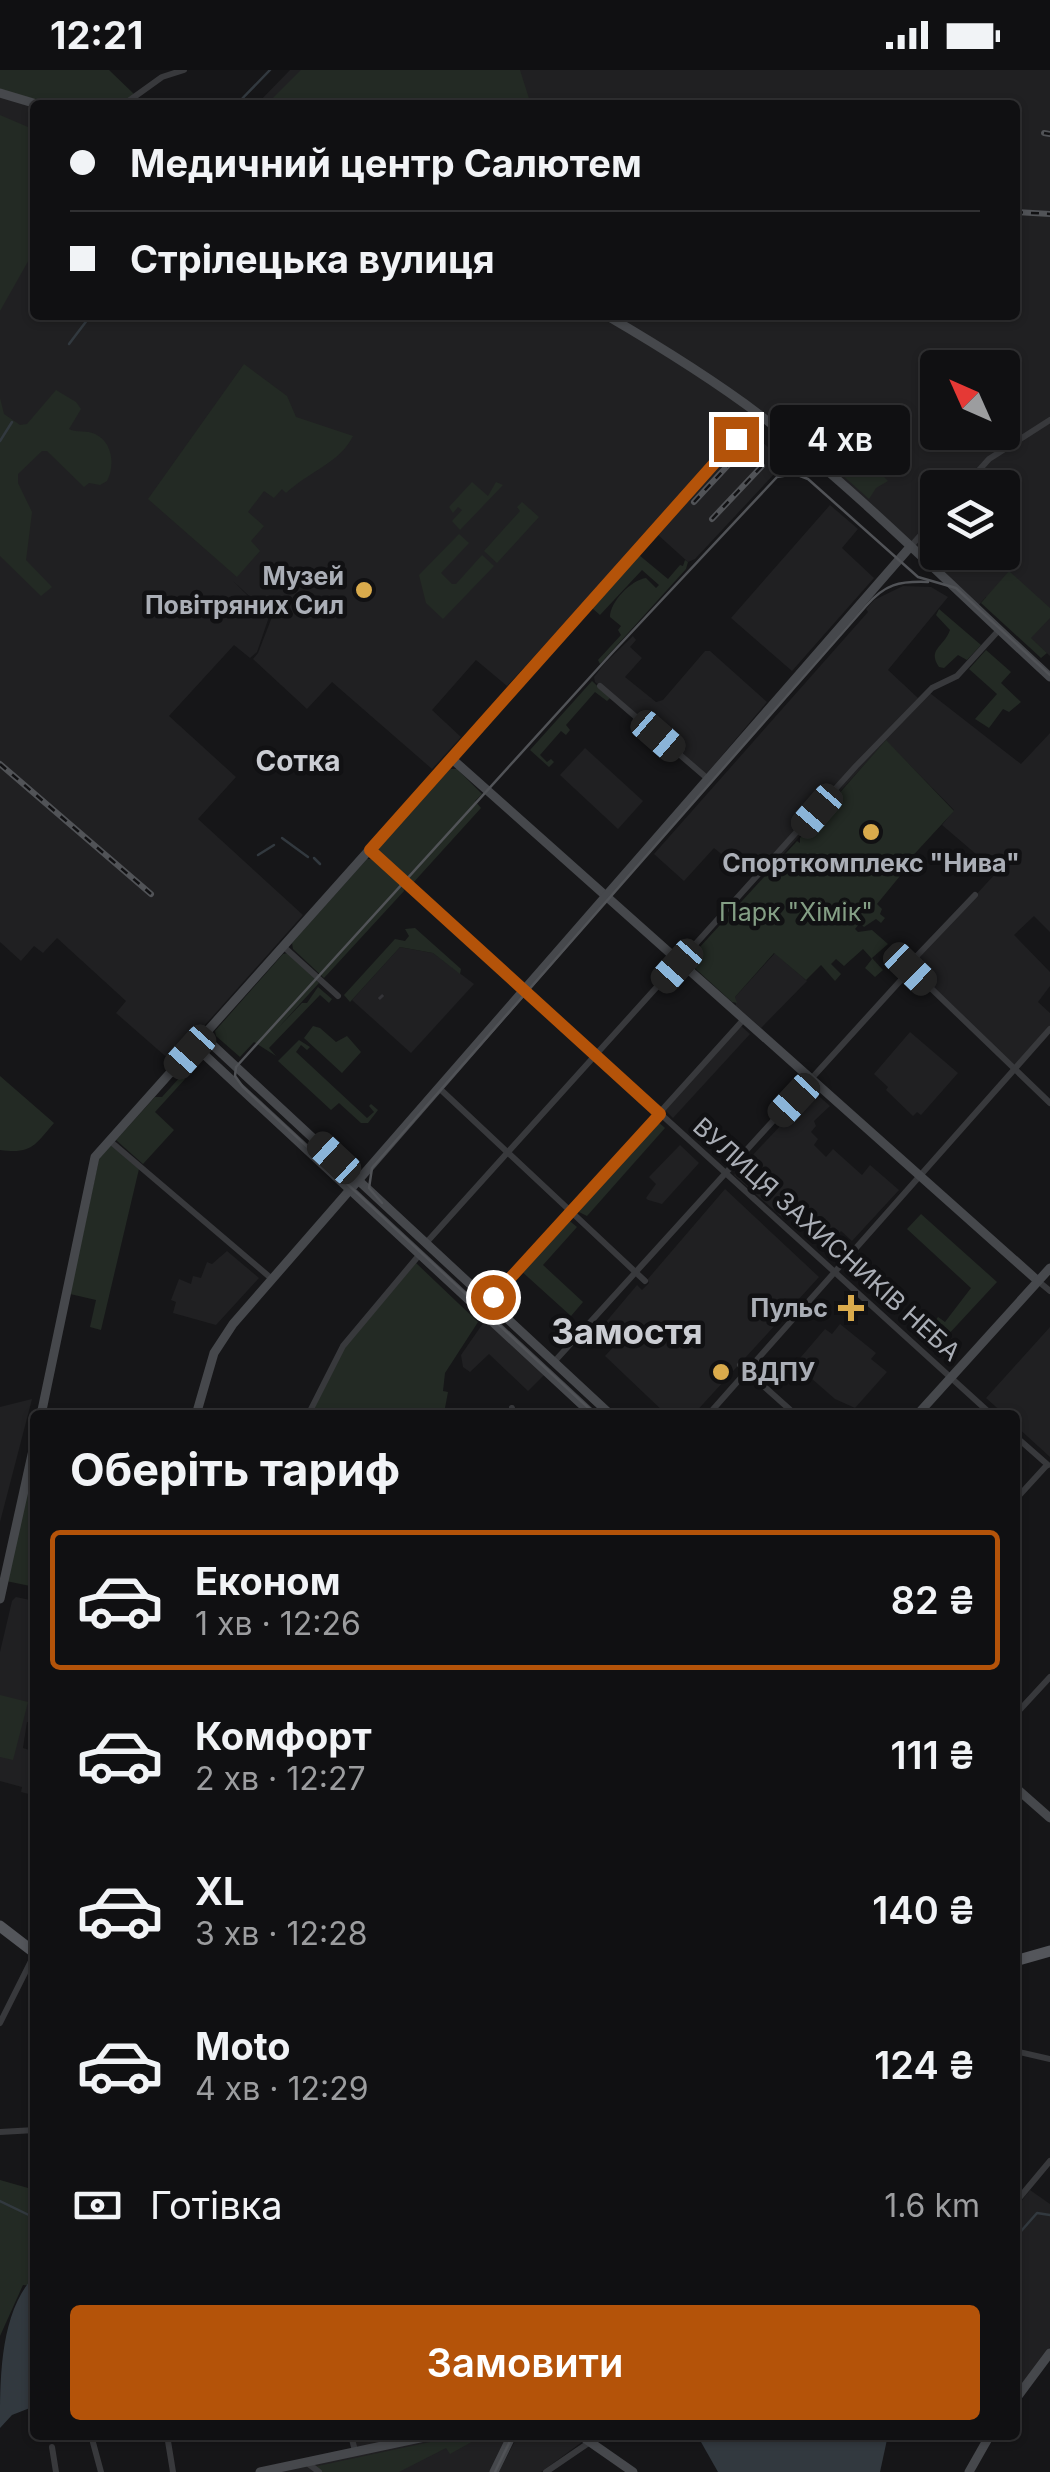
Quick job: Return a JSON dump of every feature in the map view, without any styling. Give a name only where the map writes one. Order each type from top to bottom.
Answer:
[{"type":"main road","points":[[0,93],[30,102]]},
{"type":"main road","points":[[614,320],[687,364],[763,418],[1050,677]]},
{"type":"main road","points":[[736,439],[744,420],[740,401]]},
{"type":"main road","points":[[41,1410],[95,1157],[736,439],[754,421],[763,418]]},
{"type":"main road","points":[[198,1410],[219,1344],[910,547]]},
{"type":"main road","points":[[452,758],[1038,1281]]},
{"type":"main road","points":[[204,1037],[606,1410]]},
{"type":"main road","points":[[195,1046],[588,1410]]},
{"type":"main road","points":[[922,1410],[1050,1268]]},
{"type":"main road","points":[[0,1600],[30,1463]]},
{"type":"main road","points":[[1020,1790],[1048,1812]]},
{"type":"main road","points":[[0,1926],[30,1949]]},
{"type":"main road","points":[[1020,1959],[1050,1951]]},
{"type":"main road","points":[[1020,2394],[1050,2353]]},
{"type":"main road","points":[[262,2472],[411,2440]]},
{"type":"main road","points":[[494,2472],[510,2440]]},
{"type":"main road","points":[[587,2440],[633,2472]]},
{"type":"main road","points":[[969,2472],[987,2440]]},
{"type":"street","points":[[129,100],[160,74],[184,70]]},
{"type":"street","points":[[979,470],[1050,420]]},
{"type":"street","points":[[910,547],[920,536]]},
{"type":"street","points":[[426,1243],[892,728],[932,688],[957,676],[999,630]]},
{"type":"street","points":[[600,686],[708,780]]},
{"type":"street","name":"ВУЛИЦЯ ЗАХИСНИКІВ НЕБА","points":[[370,850],[986,1410]]},
{"type":"street","points":[[554,1362],[975,895]]},
{"type":"street","points":[[284,947],[338,996]]},
{"type":"street","points":[[910,969],[1050,1104]]},
{"type":"street","points":[[489,1302],[744,1020]]},
{"type":"street","points":[[713,1410],[1050,1029]]},
{"type":"street","points":[[438,1088],[645,1280]]},
{"type":"street","points":[[110,1141],[272,1280]]},
{"type":"street","points":[[311,1410],[343,1346],[420,1254]]},
{"type":"street","points":[[1038,1281],[1050,1291]]},
{"type":"street","points":[[740,1365],[790,1410]]},
{"type":"street","points":[[1020,1440],[1049,1466],[1020,1495]]},
{"type":"street","points":[[1020,1710],[1050,1677]]},
{"type":"street","points":[[0,2023],[30,1963]]},
{"type":"street","points":[[1020,2051],[1050,2059]]},
{"type":"street","points":[[0,2132],[30,2130]]},
{"type":"street","points":[[1020,2197],[1050,2161]]},
{"type":"street","points":[[91,2440],[101,2472]]},
{"type":"street","points":[[168,2440],[173,2472]]},
{"type":"street","points":[[352,2440],[356,2452]]},
{"type":"street","points":[[546,2472],[590,2442]]},
{"type":"street","points":[[52,2447],[56,2472]]},
{"type":"street","points":[[305,2462],[320,2472]]},
{"type":"shaded area","points":[[290,70],[1050,70],[1050,656],[986,597],[978,606],[937,570],[1020,570],[1020,470],[920,470],[920,555],[757,413],[507,686],[476,660],[432,710],[461,737],[432,769],[332,682],[307,709],[253,659],[258,653],[272,617],[233,581],[269,617],[257,652],[250,658],[234,645],[169,716],[236,777],[198,819],[303,915],[172,1062],[116,1013],[126,1001],[57,938],[43,953],[34,946],[21,961],[0,942],[0,93],[30,103],[30,320],[1020,320],[1020,100],[261,100]]},
{"type":"shaded area","points":[[749,431],[792,467],[777,471],[688,562],[657,534]]},
{"type":"shaded area","points":[[830,505],[858,529],[842,548],[874,578],[792,671],[731,618]]},
{"type":"shaded area","points":[[903,586],[931,587],[948,597],[888,670],[918,698],[926,690],[1021,764],[1050,733],[1050,932],[1034,916],[1014,935],[1050,972],[1050,986],[1038,1002],[1050,1013],[1050,1029],[1015,1069],[913,968],[914,962],[997,872],[942,825],[954,810],[886,741],[766,873],[744,854],[735,855],[730,861],[714,848],[684,881],[654,854],[868,612],[866,609],[874,600]]},
{"type":"shaded area","points":[[633,636],[636,640],[630,647],[642,658],[625,677],[656,702],[663,700],[705,651],[710,651],[767,702],[704,777],[595,682],[594,677],[605,663]]},
{"type":"shaded area","points":[[585,748],[643,801],[618,829],[560,775]]},
{"type":"shaded area","points":[[400,947],[433,953],[474,984],[411,1053],[352,1000]]},
{"type":"shaded area","points":[[775,953],[807,981],[761,1028],[736,1006],[735,997]]},
{"type":"shaded area","points":[[741,1026],[750,1034],[673,1118],[665,1110]]},
{"type":"shaded area","points":[[910,1032],[958,1073],[921,1115],[917,1112],[913,1116],[874,1074]]},
{"type":"shaded area","points":[[813,1091],[830,1106],[814,1121],[816,1126],[811,1132],[818,1139],[814,1145],[826,1157],[833,1149],[862,1175],[870,1165],[899,1190],[852,1241],[841,1231],[834,1238],[796,1205],[783,1218],[734,1175]]},
{"type":"shaded area","points":[[680,1145],[699,1163],[662,1204],[648,1200],[656,1184],[649,1177]]},
{"type":"shaded area","points":[[725,1189],[819,1277],[698,1410],[662,1410],[605,1356],[616,1344],[600,1329],[637,1285],[642,1290],[649,1283],[647,1280]]},
{"type":"shaded area","points":[[227,1251],[259,1278],[216,1325],[173,1313],[176,1302],[171,1300],[179,1279],[191,1284],[193,1276],[201,1278],[207,1262],[212,1264]]},
{"type":"shaded area","points":[[486,1319],[545,1374],[528,1391],[489,1354],[470,1372],[463,1367],[461,1355]]},
{"type":"shaded area","points":[[840,1324],[876,1353],[871,1359],[887,1372],[855,1408],[835,1399],[795,1364],[825,1329],[832,1334]]},
{"type":"shaded area","points":[[1050,1327],[1050,1457],[1020,1430],[1020,1410],[999,1410],[986,1398]]},
{"type":"shaded area","points":[[32,1399],[0,1522],[0,1407]]},
{"type":"shaded area","points":[[16,1597],[30,1600],[30,1722],[23,1748],[30,1750],[29,1794],[21,1792],[22,1787],[0,1781],[0,1652]]},
{"type":"shaded area","points":[[1030,2190],[1050,2204],[1050,2347],[1020,2389],[1020,2203]]},
{"type":"shaded area","points":[[30,2281],[30,2408],[12,2415],[0,2428],[4,2346],[23,2290]]},
{"type":"shaded area","points":[[354,2440],[510,2440],[494,2472],[263,2472],[355,2452]]},
{"type":"shaded area","points":[[515,2440],[582,2442],[541,2472],[499,2472]]},
{"type":"shaded area","points":[[700,2440],[887,2440],[880,2472],[718,2472]]},
{"type":"green space","points":[[0,70],[109,70],[136,96],[129,100],[32,100],[0,92]]},
{"type":"green space","points":[[301,70],[520,70],[529,100],[271,100]]},
{"type":"green space","points":[[0,115],[30,128],[30,258],[0,311]]},
{"type":"green space","points":[[244,364],[287,396],[296,417],[353,436],[332,460],[286,493],[282,489],[274,498],[264,491],[248,512],[264,526],[251,541],[260,551],[237,577],[148,499]]},
{"type":"green space","points":[[56,390],[81,409],[69,429],[101,438],[109,448],[111,468],[107,481],[84,487],[47,451],[42,451],[18,474],[18,483],[32,512],[26,560],[52,587],[41,596],[0,556],[0,398],[4,414],[20,425],[27,424]]},
{"type":"green space","points":[[840,417],[849,426],[842,435],[888,481],[876,488],[869,499],[830,464],[814,436],[819,432],[827,436]]},
{"type":"green space","points":[[472,482],[488,496],[496,482],[503,485],[460,530],[452,521],[462,510],[458,507],[453,513],[449,507]]},
{"type":"green space","points":[[522,502],[539,517],[497,563],[484,551],[520,511],[517,507]]},
{"type":"green space","points":[[459,534],[469,543],[441,573],[452,584],[482,555],[494,566],[443,619],[426,603],[419,575]]},
{"type":"green space","points":[[639,555],[668,579],[685,560],[688,562],[686,569],[600,664],[598,660],[621,635],[621,626],[610,617],[617,599],[628,587],[646,578],[656,588],[659,585],[642,570],[600,615],[592,608]]},
{"type":"green space","points":[[1009,571],[1050,608],[1050,618],[1031,638],[1047,653],[1041,658],[981,603]]},
{"type":"green space","points":[[939,609],[981,645],[967,660],[958,655],[944,668],[939,667],[935,656],[950,630],[936,615]]},
{"type":"green space","points":[[986,650],[1011,672],[1001,683],[1021,702],[1009,712],[1003,709],[989,728],[975,719],[997,694],[969,669]]},
{"type":"green space","points":[[592,681],[610,698],[607,701],[595,692],[566,725],[570,730],[566,735],[561,731],[540,755],[547,762],[554,762],[549,767],[530,750]]},
{"type":"green space","name":"Парк \"Хімік\"","points":[[886,740],[954,811],[907,862],[909,865],[877,904],[885,918],[881,923],[876,919],[864,927],[860,923],[855,929],[872,930],[888,944],[872,958],[883,970],[875,977],[865,968],[872,959],[863,949],[844,966],[836,959],[831,964],[841,974],[835,981],[821,965],[806,980],[774,953],[735,997],[737,1003],[732,1002],[687,961],[797,841],[800,843],[800,838]]},
{"type":"green space","points":[[450,769],[457,769],[482,794],[475,801],[481,808],[412,884],[374,851]]},
{"type":"green space","points":[[367,859],[373,859],[403,885],[404,891],[324,978],[293,949],[292,943]]},
{"type":"green space","points":[[415,928],[461,969],[460,974],[433,953],[400,947],[350,1002],[344,995],[395,939],[405,941],[409,936],[405,929]]},
{"type":"green space","points":[[288,953],[319,983],[278,1028],[302,1003],[307,1003],[318,987],[332,999],[329,1003],[320,995],[269,1048],[276,1056],[254,1042],[240,1057],[215,1031]]},
{"type":"green space","points":[[313,1026],[336,1042],[347,1036],[361,1052],[342,1073],[304,1038]]},
{"type":"green space","points":[[299,1040],[310,1047],[307,1050],[301,1045],[296,1052],[367,1118],[374,1112],[371,1104],[378,1110],[368,1123],[361,1123],[339,1103],[331,1110],[278,1061]]},
{"type":"green space","points":[[0,1076],[54,1123],[37,1143],[26,1149],[0,1150]]},
{"type":"green space","points":[[181,1076],[185,1079],[155,1112],[174,1130],[143,1164],[116,1140],[155,1097],[162,1097]]},
{"type":"green space","points":[[657,1121],[665,1128],[587,1216],[577,1211]]},
{"type":"green space","points":[[111,1145],[139,1169],[101,1330],[90,1327],[96,1300],[70,1294],[99,1159]]},
{"type":"green space","points":[[921,1214],[997,1282],[945,1338],[932,1325],[938,1317],[945,1322],[971,1288],[907,1229]]},
{"type":"green space","points":[[566,1218],[577,1227],[543,1265],[583,1302],[571,1316],[519,1269]]},
{"type":"green space","points":[[416,1263],[478,1322],[445,1373],[443,1391],[448,1392],[447,1410],[313,1410],[345,1347]]},
{"type":"green space","points":[[30,1478],[30,1586],[6,1581]]},
{"type":"green space","points":[[0,1695],[28,1702],[13,1760],[0,1757]]},
{"type":"green space","points":[[0,2180],[30,2189],[30,2286],[23,2285],[0,2336]]},
{"type":"green space","points":[[440,2440],[475,2440],[450,2454],[446,2448],[399,2472],[319,2472],[313,2467]]},
{"type":"waterway","points":[[241,100],[270,70]]},
{"type":"waterway","points":[[69,344],[87,320]]},
{"type":"waterway","points":[[0,441],[12,422]]},
{"type":"waterway","points":[[282,838],[308,857]]},
{"type":"waterway","points":[[258,855],[274,845]]},
{"type":"waterway","points":[[314,858],[320,864]]},
{"type":"waterway","points":[[0,2201],[30,2216]]},
{"type":"waterway","points":[[1020,2232],[1037,2213],[1050,2215]]},
{"type":"tram line","points":[[591,1410],[243,1087],[235,1076],[236,1067],[777,477],[795,474],[808,479],[918,577],[956,588],[1050,675]]},
{"type":"tram line","points":[[382,1203],[369,1188],[372,1168],[866,606],[893,585],[928,582]]},
{"type":"tram line","points":[[495,2472],[511,2440]]},
{"type":"railway","points":[[1044,133],[1050,134]]},
{"type":"railway","points":[[1020,212],[1050,214]]},
{"type":"railway","points":[[694,502],[743,449]]},
{"type":"railway","points":[[712,519],[762,466]]},
{"type":"railway","points":[[0,764],[151,894]]},
{"type":"place","name":"Музей Повітряних Сил","points":[[364,590]]},
{"type":"place","name":"Спорткомплекс \"Нива\"","points":[[871,832]]},
{"type":"place","name":"Пульс","points":[[851,1308]]},
{"type":"place","name":"ВДПУ","points":[[721,1372]]},
{"type":"district","name":"Сотка","points":[[298,761]]},
{"type":"district","name":"Замостя","points":[[627,1332]]},
{"type":"route","points":[[493,1297],[660,1114],[370,850],[736,439]]}]
